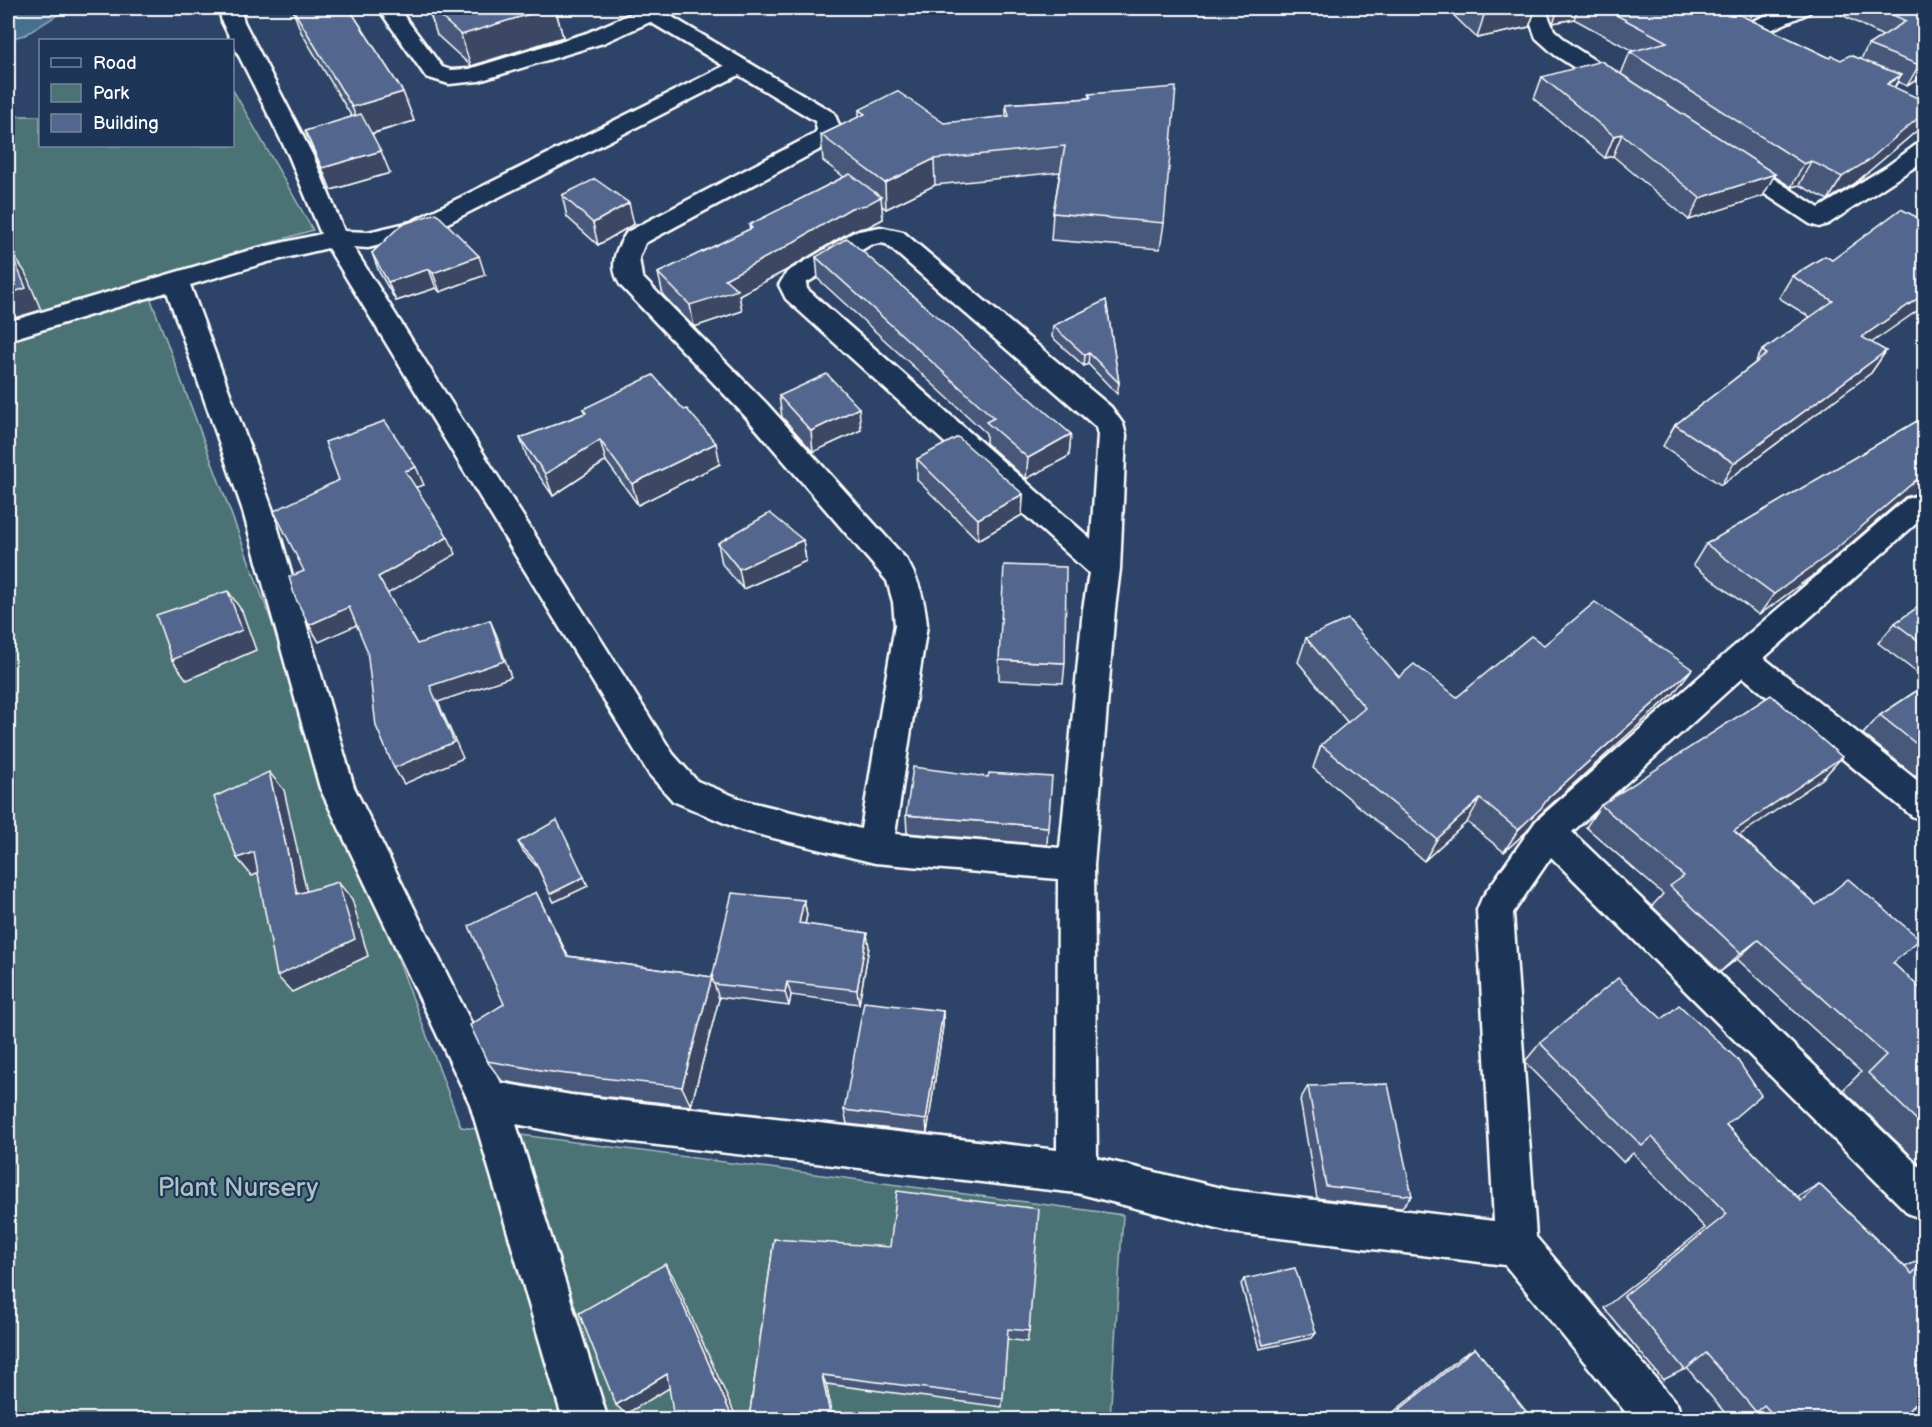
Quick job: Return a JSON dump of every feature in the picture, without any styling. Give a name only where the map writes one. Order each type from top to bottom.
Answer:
[{"type":"street","points":[[229,8],[233,22],[301,156],[335,239],[576,630],[661,764],[685,791],[741,815],[875,848],[1076,865]]},
{"type":"street","points":[[388,8],[434,72],[449,77],[471,76],[595,38],[648,10],[739,68],[826,118],[830,130],[822,139],[636,238],[626,253],[625,267],[630,280],[756,410],[895,567],[904,582],[909,598],[911,625],[875,848]]},
{"type":"street","points":[[1535,8],[1541,27],[1563,50],[1642,102]]},
{"type":"street","points":[[1771,40],[1740,26],[1801,8]]},
{"type":"street","points":[[8,331],[263,255],[335,239],[368,240],[419,228],[739,68]]},
{"type":"street","points":[[1711,148],[1819,219],[1894,172],[1924,150]]},
{"type":"street","points":[[1077,1173],[1076,865],[1099,609],[1105,569],[1112,435],[1109,424],[1101,414],[894,238],[880,235],[863,238],[796,278],[792,285],[795,293],[1105,569]]},
{"type":"street","points":[[176,281],[257,508],[337,788],[489,1100],[586,1419]]},
{"type":"street","points":[[1661,1419],[1516,1245],[1495,910],[1548,832],[1742,658],[1916,507],[1924,513]]},
{"type":"street","points":[[1742,658],[1924,806]]},
{"type":"street","points":[[1548,832],[1924,1199]]},
{"type":"street","points":[[489,1100],[571,1114],[1077,1173],[1229,1211],[1516,1245]]},
{"type":"green space","name":"Plant Nursery","points":[[234,92],[313,230],[144,281],[461,1127],[1123,1215],[1110,1419],[8,1419],[8,116],[39,116],[39,147],[234,147]]},
{"type":"water","points":[[8,8],[69,8],[25,35],[8,39]]},
{"type":"building","points":[[292,8],[349,8],[403,92],[352,107]]},
{"type":"building","points":[[431,8],[549,8],[461,35]]},
{"type":"building","points":[[1476,8],[1522,8],[1484,15]]},
{"type":"building","points":[[1603,8],[1735,8],[1741,11],[1736,13],[1830,58],[1832,56],[1841,60],[1850,55],[1901,75],[1887,84],[1924,101],[1924,113],[1868,161],[1842,177],[1811,161],[1804,164],[1630,52],[1667,42]]},
{"type":"building","points":[[1878,8],[1924,8],[1924,62],[1919,65],[1868,45],[1906,21]]},
{"type":"building","points":[[1601,61],[1775,174],[1700,198],[1622,134],[1614,136],[1542,77]]},
{"type":"building","points":[[1176,87],[1164,223],[1053,213],[1065,146],[934,159],[885,183],[821,135],[865,114],[859,110],[897,91],[944,123],[1009,116],[1006,104],[1091,98],[1089,94]]},
{"type":"building","points":[[361,114],[381,151],[322,168],[305,131]]},
{"type":"building","points":[[850,174],[881,197],[866,205],[851,208],[782,249],[725,279],[738,290],[690,305],[658,273],[752,228],[749,225]]},
{"type":"building","points":[[595,179],[629,203],[593,223],[562,195]]},
{"type":"building","points":[[1901,209],[1924,221],[1924,294],[1862,337],[1886,351],[1734,463],[1675,425],[1767,354],[1762,351],[1833,301],[1792,276],[1825,256],[1832,260]]},
{"type":"building","points":[[436,213],[479,256],[433,273],[429,269],[388,282],[372,253],[401,225]]},
{"type":"building","points":[[847,238],[1071,434],[1028,458],[986,422],[994,418],[816,257]]},
{"type":"building","points":[[10,250],[26,288],[8,294],[8,251]]},
{"type":"building","points":[[1106,300],[1119,383],[1089,353],[1085,355],[1053,326]]},
{"type":"building","points":[[827,374],[859,408],[811,431],[779,396]]},
{"type":"building","points":[[653,375],[684,410],[687,409],[716,443],[632,484],[600,440],[545,474],[520,438],[586,413],[583,409]]},
{"type":"building","points":[[1924,417],[1924,475],[1831,553],[1774,594],[1706,544]]},
{"type":"building","points":[[385,421],[416,467],[405,471],[448,537],[378,577],[417,644],[490,620],[504,661],[430,686],[454,742],[394,768],[376,726],[367,650],[349,607],[309,625],[295,597],[289,577],[304,571],[274,511],[339,480],[325,442]]},
{"type":"building","points":[[958,437],[1023,494],[978,519],[917,459]]},
{"type":"building","points":[[770,513],[803,540],[739,569],[718,543]]},
{"type":"building","points":[[1004,565],[1066,567],[1065,663],[999,660]]},
{"type":"building","points":[[228,591],[242,630],[172,660],[156,615]]},
{"type":"building","points":[[1595,602],[1692,669],[1549,797],[1518,830],[1480,799],[1437,839],[1321,745],[1365,708],[1306,638],[1348,619],[1399,677],[1414,664],[1457,697],[1531,636],[1544,645]]},
{"type":"building","points":[[1924,603],[1924,645],[1895,623]]},
{"type":"building","points":[[1924,686],[1924,750],[1880,715]]},
{"type":"building","points":[[1771,695],[1842,757],[1734,831],[1816,905],[1848,879],[1920,939],[1893,963],[1924,992],[1924,1127],[1868,1073],[1886,1055],[1758,940],[1741,953],[1670,886],[1684,876],[1601,805]]},
{"type":"building","points":[[913,767],[988,777],[989,773],[1052,777],[1048,827],[906,815]]},
{"type":"building","points":[[269,772],[297,894],[338,882],[355,939],[277,976],[254,852],[237,858],[214,797]]},
{"type":"building","points":[[557,820],[584,877],[550,894],[535,861],[518,842]]},
{"type":"building","points":[[536,892],[567,956],[712,977],[682,1087],[558,1073],[487,1061],[470,1025],[504,1004],[469,926]]},
{"type":"building","points":[[732,893],[804,900],[799,923],[867,933],[857,990],[787,982],[785,992],[714,984],[712,978]]},
{"type":"building","points":[[1618,978],[1662,1019],[1679,1005],[1737,1059],[1761,1095],[1726,1125],[1801,1201],[1819,1184],[1912,1274],[1924,1260],[1924,1393],[1901,1419],[1777,1419],[1764,1405],[1756,1412],[1706,1353],[1685,1370],[1624,1296],[1727,1214],[1652,1137],[1642,1146],[1542,1045],[1541,1042]]},
{"type":"building","points":[[864,1002],[943,1011],[926,1120],[844,1110]]},
{"type":"building","points":[[1388,1084],[1412,1196],[1326,1186],[1308,1086]]},
{"type":"building","points":[[897,1191],[1039,1209],[1029,1331],[1008,1329],[1003,1398],[822,1375],[831,1419],[749,1419],[774,1239],[890,1247]]},
{"type":"building","points":[[665,1264],[733,1419],[674,1419],[667,1374],[616,1405],[579,1313]]},
{"type":"building","points":[[1295,1268],[1316,1333],[1263,1345],[1244,1279]]},
{"type":"building","points":[[1475,1348],[1532,1419],[1388,1419]]}]
